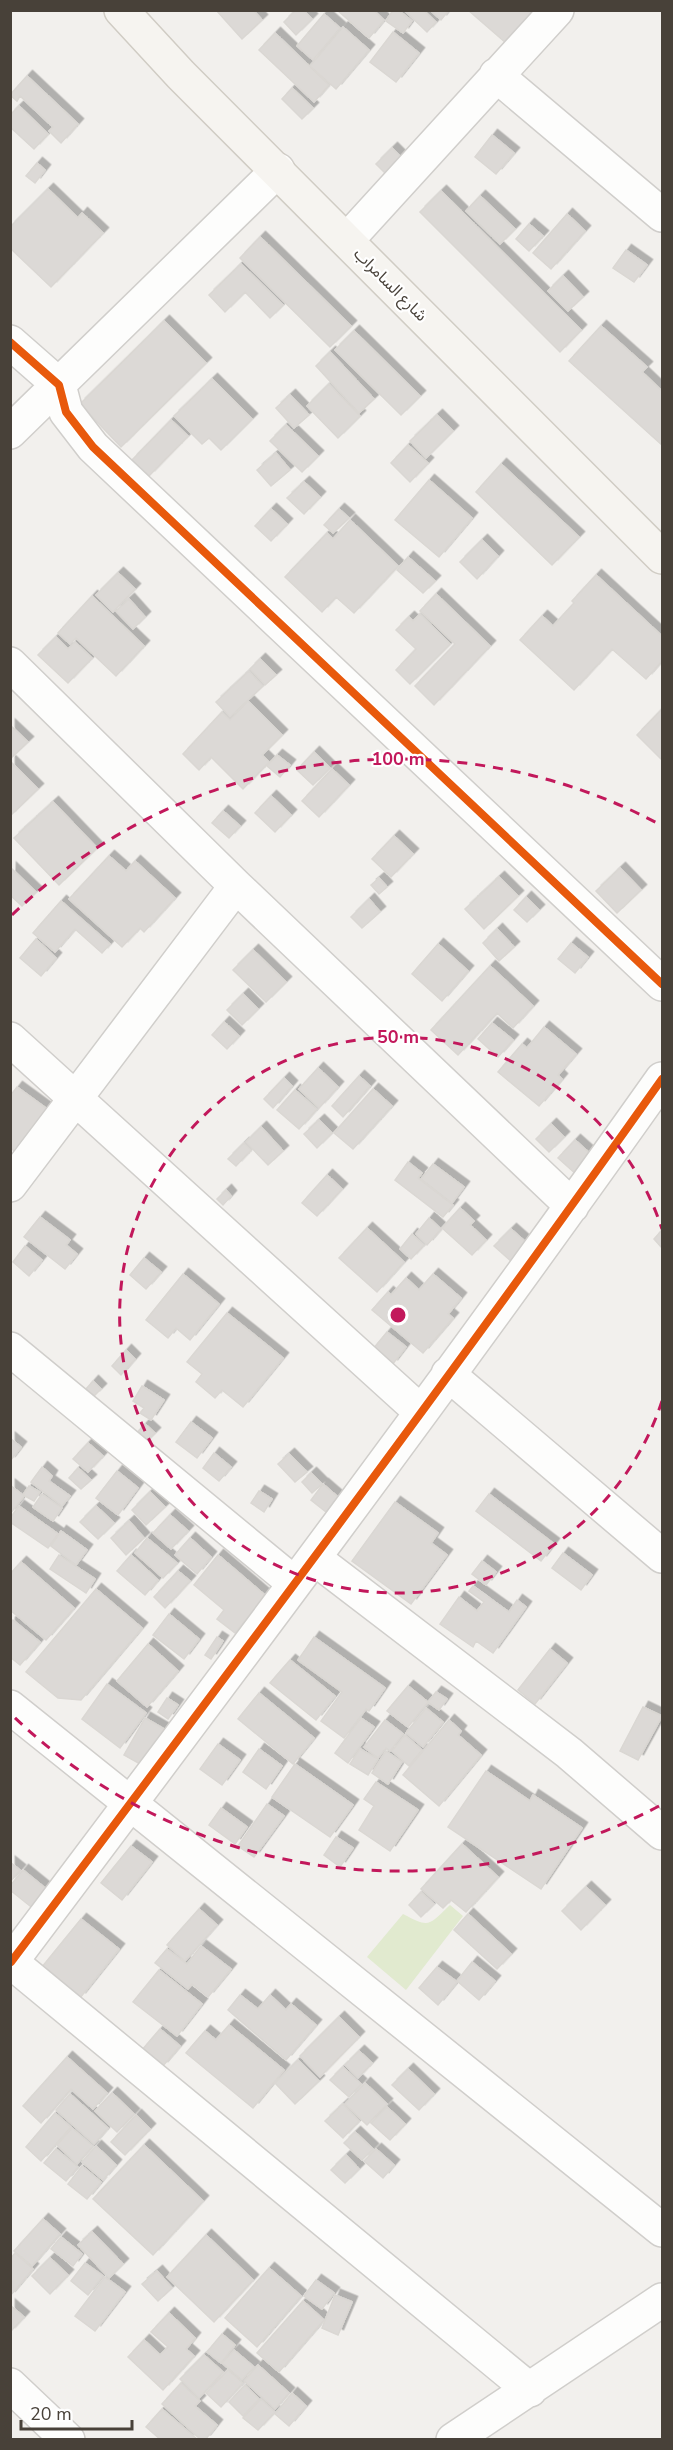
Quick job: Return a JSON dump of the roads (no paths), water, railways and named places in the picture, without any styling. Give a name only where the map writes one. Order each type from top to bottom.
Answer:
[{"type":"street","name":"شارع السامراب","points":[[121,10],[181,75],[659,548]]},
{"type":"street","points":[[347,240],[557,10]]},
{"type":"street","points":[[496,75],[663,214]]},
{"type":"street","points":[[10,432],[278,170]]},
{"type":"street","points":[[10,342],[59,385],[66,412],[93,447],[663,984]]},
{"type":"street","points":[[17,682],[236,886],[572,1206]]},
{"type":"street","points":[[10,1185],[236,886]]},
{"type":"street","points":[[10,1039],[421,1412]]},
{"type":"street","points":[[530,2390],[11,1962],[304,1571],[663,1079]]},
{"type":"street","points":[[10,1349],[304,1571],[569,1753],[663,1833]]},
{"type":"street","points":[[448,1374],[663,1556]]},
{"type":"street","points":[[10,1707],[663,2230]]},
{"type":"street","points":[[453,2439],[663,2300]]},
{"type":"street","points":[[10,2385],[68,2439]]}]
